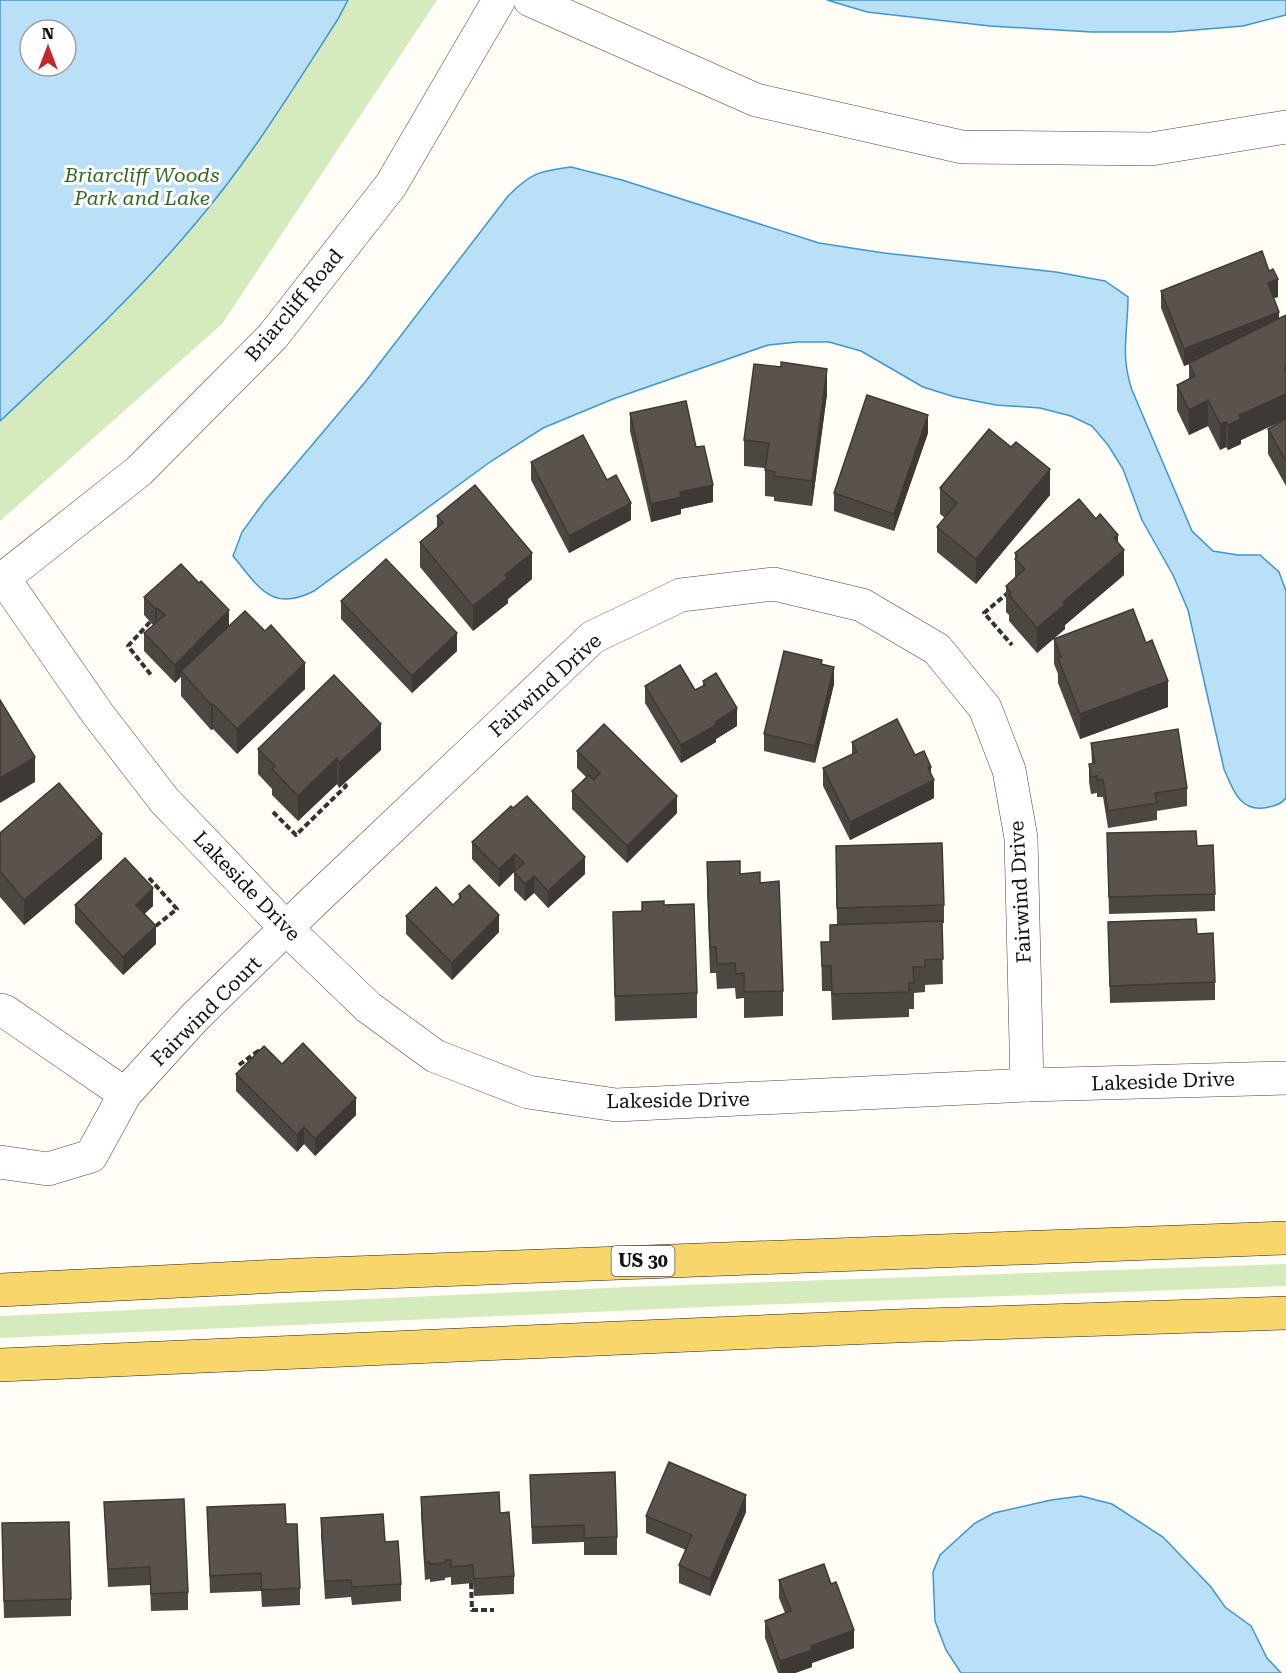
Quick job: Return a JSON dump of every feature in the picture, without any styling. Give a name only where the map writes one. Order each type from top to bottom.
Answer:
[{"type":"main road","name":"US 30","points":[[0,1290],[300,1275],[1286,1238]]},
{"type":"main road","points":[[0,1365],[872,1327],[1286,1313]]},
{"type":"street","name":"Briarcliff Road","points":[[2,580],[139,471],[273,336],[392,185],[499,0]]},
{"type":"street","points":[[530,0],[756,100],[962,147],[1151,149],[1286,127]]},
{"type":"street","name":"Lakeside Drive","points":[[2,580],[97,713],[164,800],[287,929],[368,1007],[435,1056],[528,1092],[616,1105],[1027,1085],[1286,1078]]},
{"type":"street","name":"Fairwind Drive","points":[[287,929],[593,637],[681,595],[774,585],[861,605],[937,649],[985,708],[1009,770],[1021,838],[1027,1085]]},
{"type":"street","name":"Fairwind Court","points":[[0,1162],[48,1169],[91,1156],[125,1094],[195,1018],[287,929]]},
{"type":"street","points":[[0,1010],[125,1094]]},
{"type":"path","points":[[1012,645],[984,614],[1017,585]]},
{"type":"path","points":[[150,622],[128,646],[151,675]]},
{"type":"path","points":[[273,812],[296,835],[346,786],[344,784]]},
{"type":"path","points":[[146,934],[177,909],[149,878]]},
{"type":"path","points":[[239,1065],[258,1051],[265,1057]]},
{"type":"path","points":[[471,1583],[472,1610],[494,1610]]},
{"type":"green space","name":"Briarcliff Woods Park and Lake","points":[[0,0],[437,0],[222,324],[0,521]]},
{"type":"green space","points":[[1286,1264],[1286,1286],[727,1306],[0,1338],[0,1316],[630,1287]]},
{"type":"water","name":"Briarcliff Woods Park and Lake","points":[[0,0],[348,0],[270,124],[215,200],[125,301],[0,421]]},
{"type":"water","points":[[827,0],[1286,0],[1286,15],[1243,26],[1171,32],[1092,32],[990,26],[867,12]]},
{"type":"water","points":[[571,167],[622,180],[819,243],[884,253],[1056,272],[1105,281],[1128,297],[1125,354],[1128,377],[1192,531],[1213,551],[1238,555],[1260,555],[1279,572],[1286,591],[1286,798],[1281,803],[1259,808],[1245,804],[1235,793],[1224,769],[1188,610],[1173,575],[1142,520],[1123,469],[1108,445],[1092,426],[1071,416],[1040,408],[996,405],[955,397],[923,387],[861,351],[829,342],[768,345],[613,399],[543,428],[490,462],[314,591],[299,597],[276,598],[259,586],[233,556],[242,532],[264,502],[366,381],[508,196],[536,174]]},
{"type":"water","points":[[1081,1496],[1112,1504],[1163,1537],[1211,1587],[1225,1607],[1251,1626],[1267,1658],[1281,1673],[961,1673],[946,1650],[935,1621],[933,1572],[940,1555],[975,1523],[994,1513],[1051,1500]]},
{"type":"building","points":[[1262,251],[1269,271],[1273,269],[1278,279],[1268,283],[1279,312],[1184,349],[1161,291]]},
{"type":"building","points":[[1286,315],[1286,394],[1239,415],[1241,419],[1228,425],[1226,422],[1220,424],[1208,400],[1189,410],[1177,385],[1195,376],[1189,363]]},
{"type":"building","points":[[781,362],[827,369],[812,481],[774,476],[775,472],[765,470],[769,443],[744,440],[754,364],[781,367]]},
{"type":"building","points":[[867,395],[928,415],[894,514],[834,493]]},
{"type":"building","points":[[686,401],[696,447],[704,446],[713,485],[680,492],[681,497],[651,504],[630,413]]},
{"type":"building","points":[[1286,419],[1286,461],[1268,429]]},
{"type":"building","points":[[989,429],[1011,447],[1016,442],[1050,469],[976,559],[937,527],[957,503],[940,488]]},
{"type":"building","points":[[583,435],[607,480],[616,475],[631,503],[569,536],[531,462]]},
{"type":"building","points":[[475,485],[532,553],[505,575],[508,578],[473,606],[420,542],[443,523],[437,516]]},
{"type":"building","points":[[1079,499],[1096,519],[1100,514],[1118,535],[1114,538],[1124,550],[1063,602],[1065,604],[1037,628],[1009,595],[1011,593],[1006,586],[1025,569],[1015,559],[1018,556],[1015,553]]},
{"type":"building","points":[[386,559],[457,633],[412,676],[341,601]]},
{"type":"building","points":[[181,564],[229,610],[175,665],[144,633],[165,615],[157,608],[155,609],[144,597]]},
{"type":"building","points":[[1133,609],[1146,643],[1152,640],[1168,681],[1080,714],[1058,658],[1061,657],[1054,639]]},
{"type":"building","points":[[245,611],[265,631],[271,625],[305,663],[237,729],[213,704],[211,705],[181,671]]},
{"type":"building","points":[[784,651],[822,660],[821,664],[834,667],[815,746],[764,734]]},
{"type":"building","points":[[680,665],[695,690],[705,685],[703,681],[716,673],[737,708],[715,722],[716,725],[681,745],[645,686]]},
{"type":"building","points":[[334,675],[381,724],[339,763],[337,758],[298,796],[272,769],[275,766],[258,749]]},
{"type":"building","points":[[0,700],[35,757],[0,778]]},
{"type":"building","points":[[897,719],[915,755],[924,751],[934,780],[850,822],[823,768],[857,752],[852,742]]},
{"type":"building","points":[[604,724],[677,796],[627,846],[572,791],[589,775],[594,780],[600,773],[577,751]]},
{"type":"building","points":[[1178,729],[1187,788],[1155,793],[1157,803],[1108,811],[1103,779],[1097,780],[1097,776],[1091,777],[1089,764],[1095,763],[1091,743]]},
{"type":"building","points":[[59,783],[102,834],[24,900],[0,871],[0,833]]},
{"type":"building","points":[[527,796],[585,857],[548,891],[534,876],[525,884],[514,872],[524,863],[515,854],[499,869],[472,842],[511,806],[513,808]]},
{"type":"building","points":[[1196,831],[1197,846],[1213,845],[1215,894],[1109,897],[1107,833]]},
{"type":"building","points":[[942,843],[944,905],[837,908],[836,846]]},
{"type":"building","points":[[125,858],[153,888],[136,905],[156,926],[123,957],[75,905]]},
{"type":"building","points":[[740,861],[740,874],[760,872],[760,883],[779,881],[783,991],[744,992],[744,973],[736,974],[735,963],[717,964],[716,947],[710,947],[707,862]]},
{"type":"building","points":[[469,885],[499,915],[452,963],[406,916],[436,887],[453,905],[461,897],[459,894]]},
{"type":"building","points":[[664,901],[664,905],[694,904],[697,993],[615,996],[613,912],[642,911],[642,902]]},
{"type":"building","points":[[1196,919],[1197,934],[1213,933],[1215,982],[1110,986],[1108,922]]},
{"type":"building","points":[[942,921],[943,959],[925,960],[925,967],[913,967],[914,983],[909,983],[909,992],[832,994],[831,966],[822,966],[821,942],[830,942],[830,925]]},
{"type":"building","points":[[303,1043],[356,1098],[315,1139],[304,1127],[297,1135],[236,1074],[264,1046],[282,1064]]},
{"type":"building","points":[[669,1462],[746,1495],[710,1579],[679,1565],[692,1535],[646,1516]]},
{"type":"building","points":[[615,1472],[617,1537],[584,1538],[584,1525],[532,1527],[530,1475]]},
{"type":"building","points":[[499,1492],[500,1513],[509,1512],[514,1576],[474,1579],[473,1565],[451,1567],[451,1560],[445,1560],[445,1563],[425,1562],[421,1497]]},
{"type":"building","points":[[184,1499],[188,1592],[151,1594],[150,1567],[108,1569],[104,1502]]},
{"type":"building","points":[[285,1504],[286,1524],[297,1524],[300,1588],[262,1590],[261,1573],[210,1576],[207,1507]]},
{"type":"building","points":[[383,1514],[385,1542],[398,1541],[401,1584],[352,1587],[351,1580],[325,1581],[321,1518]]},
{"type":"building","points":[[69,1522],[71,1599],[4,1601],[2,1523]]},
{"type":"building","points":[[824,1564],[831,1584],[836,1582],[854,1630],[811,1646],[812,1650],[780,1661],[765,1621],[791,1611],[779,1580]]}]
